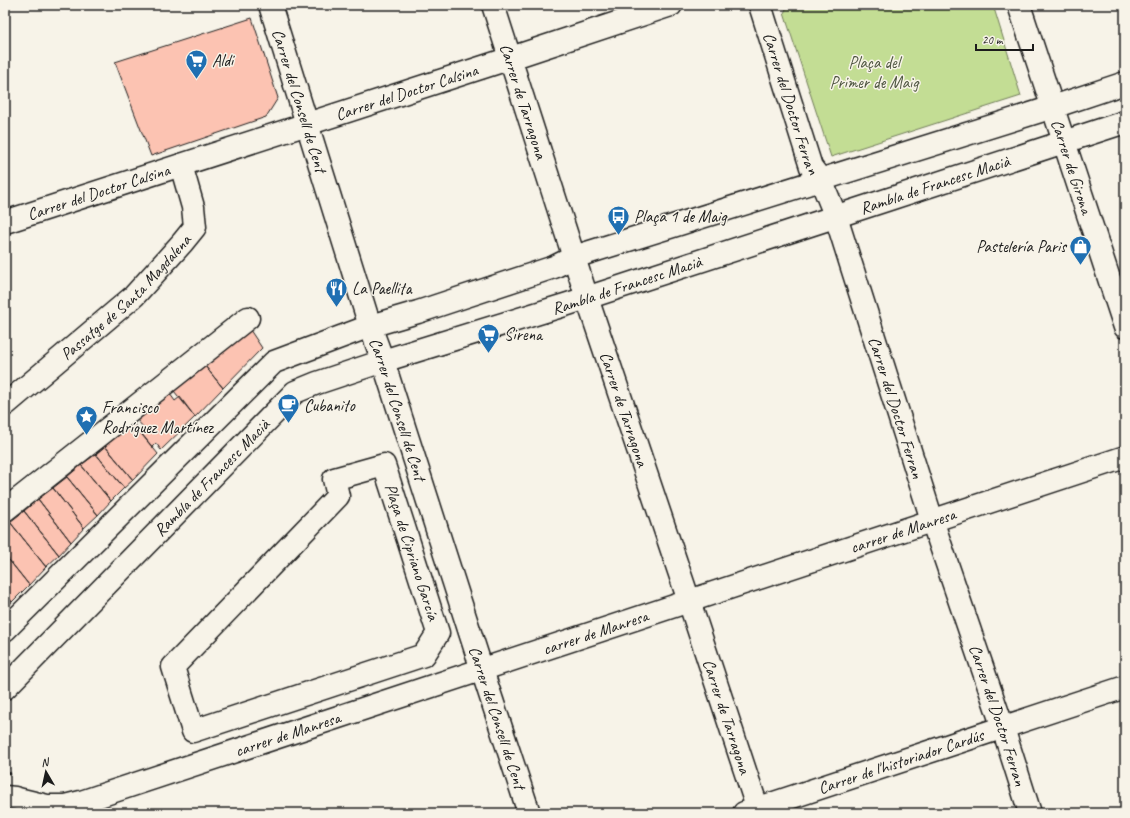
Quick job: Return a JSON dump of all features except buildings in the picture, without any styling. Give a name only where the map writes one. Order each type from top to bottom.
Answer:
[{"type":"street","name":"Carrer del Consell de Cent","points":[[270,5],[370,326],[383,361],[529,813]]},
{"type":"street","name":"Carrer de Tarragona","points":[[493,5],[587,298],[690,601],[753,812]]},
{"type":"street","name":"Carrer del Doctor Calsina","points":[[5,222],[671,5]]},
{"type":"street","name":"Carrer del Doctor Ferran","points":[[760,5],[812,167],[821,180],[836,217],[932,520],[1003,728],[1030,813]]},
{"type":"street","name":"Carrer de Girona","points":[[1019,5],[1125,327]]},
{"type":"street","points":[[5,630],[274,362],[370,326],[418,312],[554,267],[574,257],[1053,107],[1125,83]]},
{"type":"street","name":"Rambla de Francesc Macià","points":[[5,688],[295,392],[383,361],[587,298],[1125,122]]},
{"type":"street","name":"Passatge de Santa Magdalena","points":[[5,404],[134,296],[182,243],[195,226],[193,207],[181,165]]},
{"type":"street","points":[[5,510],[248,318]]},
{"type":"street","name":"carrer de Manresa","points":[[5,797],[15,798],[61,810],[81,802],[1125,457]]},
{"type":"street","name":"Plaça de Cipriano García","points":[[384,465],[438,633],[424,655],[193,731],[173,667],[338,496],[334,479],[384,465]]},
{"type":"street","name":"Carrer de l'historiador Cardús","points":[[753,812],[1125,687]]},
{"type":"green space","name":"Plaça del Primer de Maig","points":[[788,5],[993,5],[1021,96],[831,157],[784,13]]},
{"type":"place","name":"Aldi","points":[[197,80]]},
{"type":"place","name":"Plaça 1 de Maig","points":[[619,236]]},
{"type":"place","name":"Pastelería Paris","points":[[1081,266]]},
{"type":"place","name":"La Paellita","points":[[337,308]]},
{"type":"place","name":"Sirena","points":[[488,354]]},
{"type":"place","name":"Cubanito","points":[[289,424]]},
{"type":"place","name":"Francisco Rodríguez Martínez","points":[[86,436]]}]
